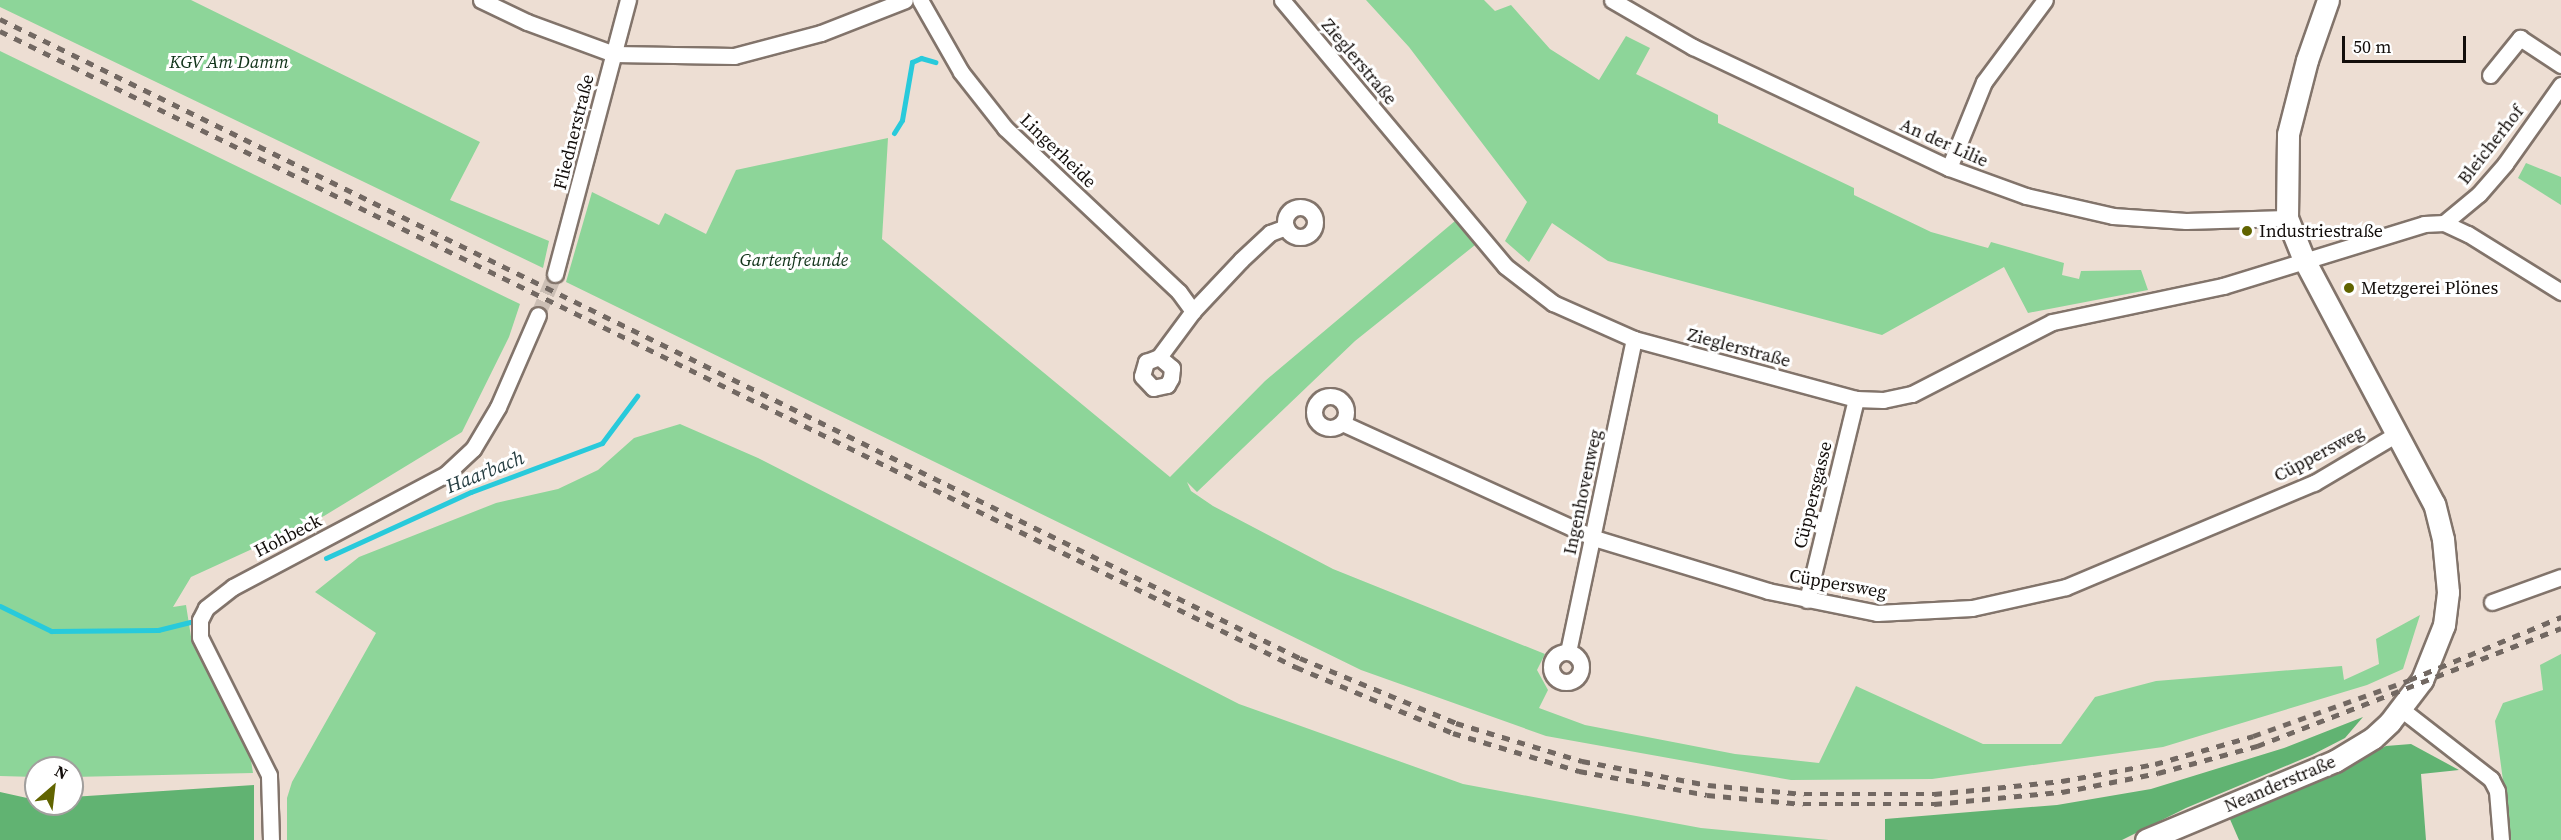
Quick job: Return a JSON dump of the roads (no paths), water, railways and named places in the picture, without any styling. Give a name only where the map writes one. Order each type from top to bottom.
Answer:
[{"type":"street","points":[[481,0],[527,22],[614,54],[734,56],[821,33],[905,0]]},
{"type":"street","name":"Fliednerstraße","points":[[555,274],[628,0]]},
{"type":"street","name":"Lingerheide","points":[[920,0],[961,72],[1005,128],[1179,292],[1193,311]]},
{"type":"street","name":"Zieglerstraße","points":[[1282,0],[1505,266],[1553,303],[1634,339],[1856,399],[1883,400],[1912,394],[2052,322],[2223,286],[2424,224],[2444,223]]},
{"type":"street","name":"An der Lilie","points":[[1612,0],[1693,47],[1948,168],[2068,208],[2113,216],[2186,221],[2287,218]]},
{"type":"street","points":[[1948,168],[1984,82],[2045,0]]},
{"type":"street","points":[[2328,0],[2307,60],[2288,134],[2287,218],[2304,260],[2433,504],[2443,539],[2448,592],[2436,652],[2401,709],[2491,779],[2497,791],[2501,840]]},
{"type":"street","points":[[2490,75],[2520,38],[2561,65]]},
{"type":"street","name":"Bleicherhof","points":[[2444,223],[2479,194],[2505,164],[2561,85]]},
{"type":"street","points":[[2444,223],[2561,292]]},
{"type":"street","points":[[1160,357],[1193,311],[1270,233],[1286,227]]},
{"type":"street","name":"Hohbeck","points":[[271,840],[269,775],[200,638],[200,620],[206,608],[232,586],[446,474],[473,449],[498,407],[538,315]]},
{"type":"street","name":"Ingenhovenweg","points":[[1568,652],[1594,538],[1634,339]]},
{"type":"street","name":"Cüppersgasse","points":[[1807,600],[1856,399]]},
{"type":"street","name":"Cüppersweg","points":[[1342,423],[1594,538],[1807,600],[1877,613],[1972,608],[2066,586],[2314,483],[2395,435]]},
{"type":"street","points":[[2492,602],[2561,577]]},
{"type":"street","name":"Neanderstraße","points":[[2146,840],[2335,761],[2373,738],[2401,709]]},
{"type":"waterway","name":"Haarbach","points":[[894,133],[902,120],[912,62],[921,58],[935,62]]},
{"type":"waterway","name":"Haarbach","points":[[326,558],[471,492],[602,443],[637,396]]},
{"type":"waterway","name":"Haarbach","points":[[0,606],[51,631],[158,630],[190,622]]},
{"type":"tunnel","points":[[538,315],[555,274]]},
{"type":"railway","points":[[0,19],[1300,658],[1456,723],[1582,761],[1708,785],[1804,794],[1934,794],[2062,781],[2155,764],[2253,736],[2409,680],[2561,617]]},
{"type":"railway","points":[[0,31],[1296,667],[1453,733],[1579,771],[1707,795],[1803,804],[1934,804],[2062,792],[2158,773],[2257,746],[2561,628]]},
{"type":"place","name":"Industriestraße","points":[[2247,231]]},
{"type":"place","name":"Metzgerei Plönes","points":[[2349,288]]},
{"type":"park label","name":"KGV Am Damm","points":[[229,62]]},
{"type":"park label","name":"Gartenfreunde","points":[[794,260]]}]
